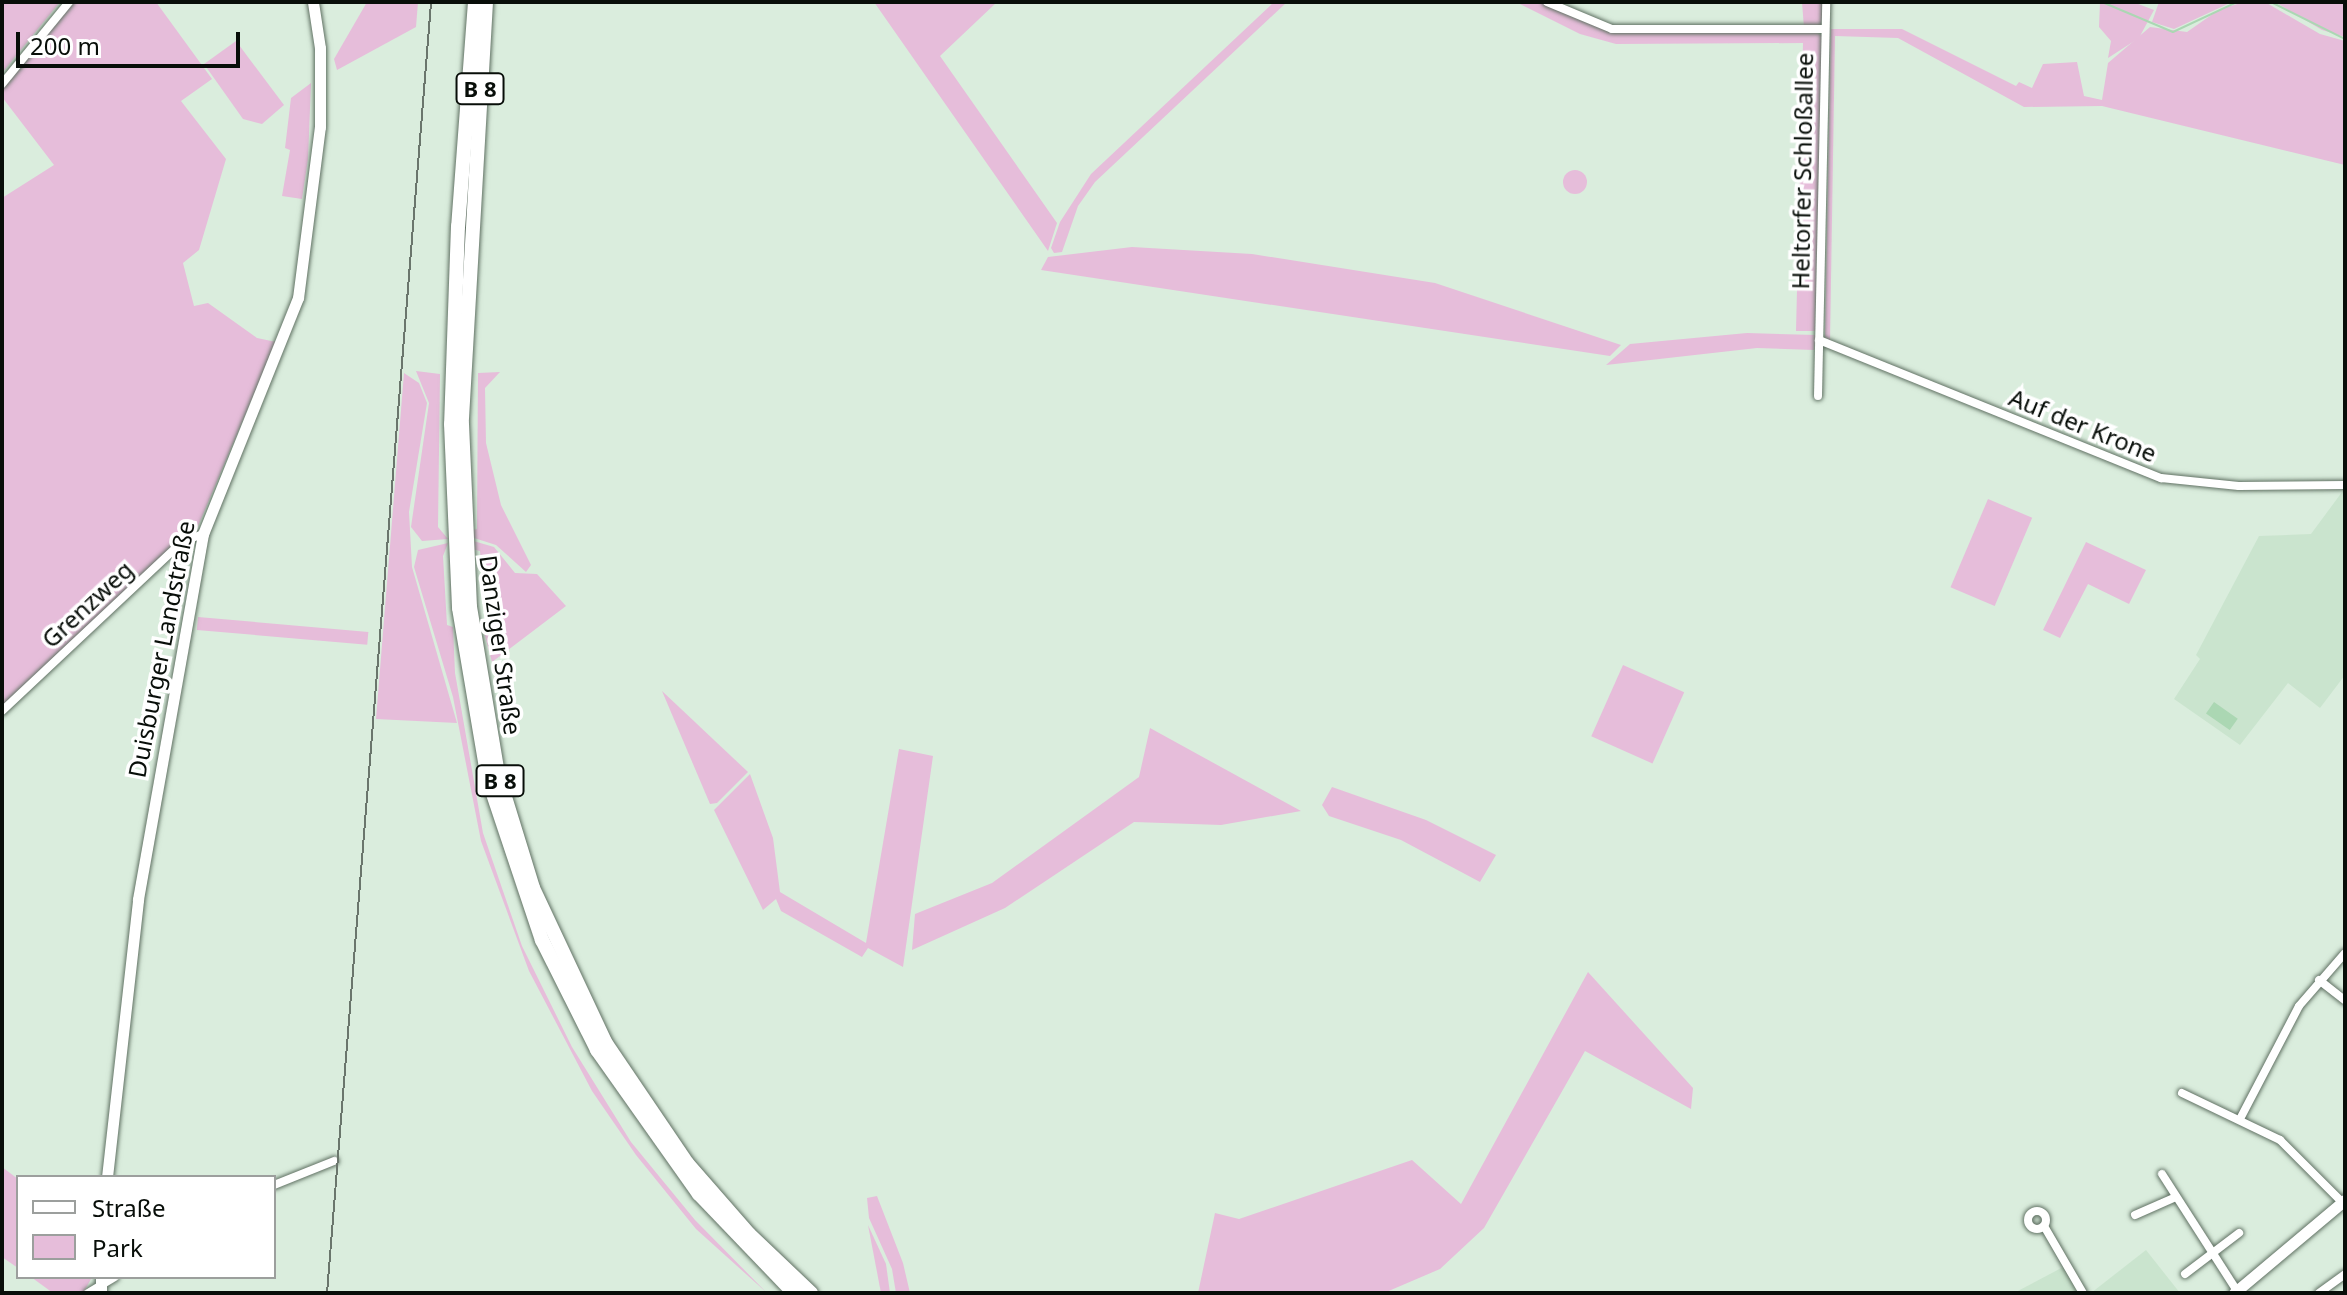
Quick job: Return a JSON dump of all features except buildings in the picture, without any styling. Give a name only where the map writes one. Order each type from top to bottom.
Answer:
[{"type":"highway","name":"Danziger Straße","points":[[475,2],[452,330],[452,454],[461,623],[488,779],[537,928],[597,1050],[691,1185],[794,1293]]},
{"type":"highway","name":"Danziger Straße","points":[[486,2],[465,328],[462,454],[472,621],[498,774],[533,888],[605,1042],[694,1171],[811,1293]]},
{"type":"main road","name":"Duisburger Landstraße","points":[[107,1175],[138,899],[203,534],[298,298],[320,127],[320,48],[313,2]]},
{"type":"main road","points":[[2235,1292],[2344,1203]]},
{"type":"street","points":[[2,84],[69,2]]},
{"type":"street","points":[[1547,2],[1612,29],[1825,29]]},
{"type":"street","name":"Heltorfer Schloßallee","points":[[1818,396],[1826,2]]},
{"type":"street","name":"Auf der Krone","points":[[1819,340],[2161,478],[2239,486],[2345,485]]},
{"type":"street","name":"Grenzweg","points":[[2,711],[183,541],[203,534]]},
{"type":"street","points":[[2240,1119],[2299,1006],[2345,953]]},
{"type":"street","points":[[2319,980],[2345,1000]]},
{"type":"street","points":[[2182,1093],[2240,1119],[2294,1151],[2344,1203]]},
{"type":"street","points":[[276,1184],[334,1161]]},
{"type":"street","points":[[2162,1174],[2235,1292]]},
{"type":"street","points":[[2135,1215],[2176,1197]]},
{"type":"street","points":[[2044,1226],[2083,1293]]},
{"type":"street","points":[[2185,1274],[2239,1233]]},
{"type":"street","points":[[2319,1293],[2345,1274]]},
{"type":"street","points":[[88,1293],[101,1284]]},
{"type":"shaded area","points":[[2345,488],[2345,675],[2320,708],[2288,683],[2240,745],[2174,699],[2200,659],[2196,655],[2259,536],[2311,534]]},
{"type":"shaded area","points":[[2214,702],[2238,719],[2230,730],[2206,713]]},
{"type":"shaded area","points":[[2146,1250],[2180,1293],[2091,1293]]},
{"type":"shaded area","points":[[2067,1265],[2082,1293],[2014,1293]]},
{"type":"green space","points":[[2,2],[60,2],[2,73]]},
{"type":"green space","points":[[71,2],[156,2],[212,79],[181,101],[226,159],[199,250],[183,263],[194,306],[208,303],[257,338],[276,342],[196,531],[2,711],[2,198],[54,165],[2,97],[2,87]]},
{"type":"green space","points":[[367,2],[418,2],[416,27],[337,70],[334,59]]},
{"type":"green space","points":[[874,2],[997,2],[940,56],[1057,223],[1048,251]]},
{"type":"green space","points":[[1274,2],[1287,2],[1095,182],[1078,206],[1062,252],[1054,253],[1051,248],[1060,222],[1091,174]]},
{"type":"green space","points":[[1516,2],[1544,2],[1598,27],[1814,31],[1822,36],[1815,331],[1796,331],[1803,43],[1616,44],[1580,34]]},
{"type":"green space","points":[[1802,2],[1824,2],[1821,26],[1804,28]]},
{"type":"green space","points":[[2100,2],[2133,2],[2154,10],[2139,38],[2108,58],[2111,41],[2099,27]]},
{"type":"green space","points":[[2159,2],[2232,2],[2174,29],[2152,22]]},
{"type":"green space","points":[[2244,2],[2265,2],[2320,34],[2345,41],[2345,165],[2102,106],[2024,107],[1898,38],[1835,36],[1830,342],[1825,337],[1831,29],[1902,29],[2016,86],[2019,82],[2032,88],[2043,64],[2077,62],[2084,96],[2102,100],[2108,63],[2150,27],[2187,32],[2220,9]]},
{"type":"green space","points":[[2275,2],[2345,2],[2345,37],[2322,30]]},
{"type":"green space","points":[[236,41],[284,105],[262,124],[243,119],[204,64]]},
{"type":"green space","points":[[311,83],[308,159],[302,199],[282,196],[290,150],[285,148],[291,98]]},
{"type":"green space","points":[[1575,170],[1586,177],[1587,182],[1580,193],[1575,194],[1564,187],[1563,182],[1570,171]]},
{"type":"green space","points":[[1132,247],[1252,254],[1435,283],[1621,345],[1610,356],[1041,270],[1048,257]]},
{"type":"green space","points":[[1747,333],[1816,335],[1814,350],[1757,348],[1606,365],[1630,344]]},
{"type":"green space","points":[[416,371],[440,374],[438,527],[448,539],[422,541],[411,527],[429,403]]},
{"type":"green space","points":[[500,372],[485,388],[486,443],[501,505],[531,565],[526,572],[496,545],[471,537],[470,531],[477,529],[478,373]]},
{"type":"green space","points":[[404,373],[419,383],[427,403],[409,512],[412,567],[457,723],[376,719]]},
{"type":"green space","points":[[1988,499],[2032,518],[1995,606],[1950,587]]},
{"type":"green space","points":[[470,540],[494,547],[515,573],[537,574],[566,606],[492,662],[482,625],[487,622],[480,551],[471,549]]},
{"type":"green space","points":[[2086,542],[2146,570],[2129,604],[2088,584],[2060,638],[2043,630]]},
{"type":"green space","points":[[448,543],[443,556],[447,625],[453,627],[455,673],[483,833],[522,946],[572,1047],[631,1142],[695,1220],[767,1293],[696,1229],[636,1155],[592,1091],[529,971],[481,841],[453,697],[414,567],[418,550]]},
{"type":"green space","points":[[198,617],[368,632],[367,645],[197,630]]},
{"type":"green space","points":[[1623,665],[1684,692],[1652,764],[1591,736]]},
{"type":"green space","points":[[662,691],[748,772],[717,803],[710,804]]},
{"type":"green space","points":[[1150,728],[1301,811],[1221,825],[1134,822],[1005,908],[912,950],[915,914],[992,883],[1139,777]]},
{"type":"green space","points":[[899,749],[933,756],[903,967],[868,948],[862,957],[781,911],[776,899],[763,910],[714,810],[750,774],[773,838],[780,892],[866,943]]},
{"type":"green space","points":[[1332,787],[1426,820],[1496,855],[1480,882],[1401,840],[1329,816],[1322,805]]},
{"type":"green space","points":[[1588,972],[1693,1088],[1691,1109],[1585,1051],[1484,1228],[1440,1269],[1384,1293],[1198,1293],[1215,1213],[1239,1219],[1412,1160],[1461,1204]]},
{"type":"green space","points":[[2,1167],[16,1178],[16,1267],[2,1257]]},
{"type":"green space","points":[[877,1196],[903,1263],[910,1293],[896,1293],[892,1269],[869,1218],[867,1198]]},
{"type":"green space","points":[[868,1225],[886,1264],[890,1293],[881,1293]]},
{"type":"green space","points":[[34,1279],[91,1279],[83,1293],[53,1293]]},
{"type":"waterway","points":[[2102,2],[2173,32],[2237,2]]},
{"type":"waterway","points":[[2271,2],[2345,39]]},
{"type":"tram line","points":[[327,1293],[431,2]]}]
